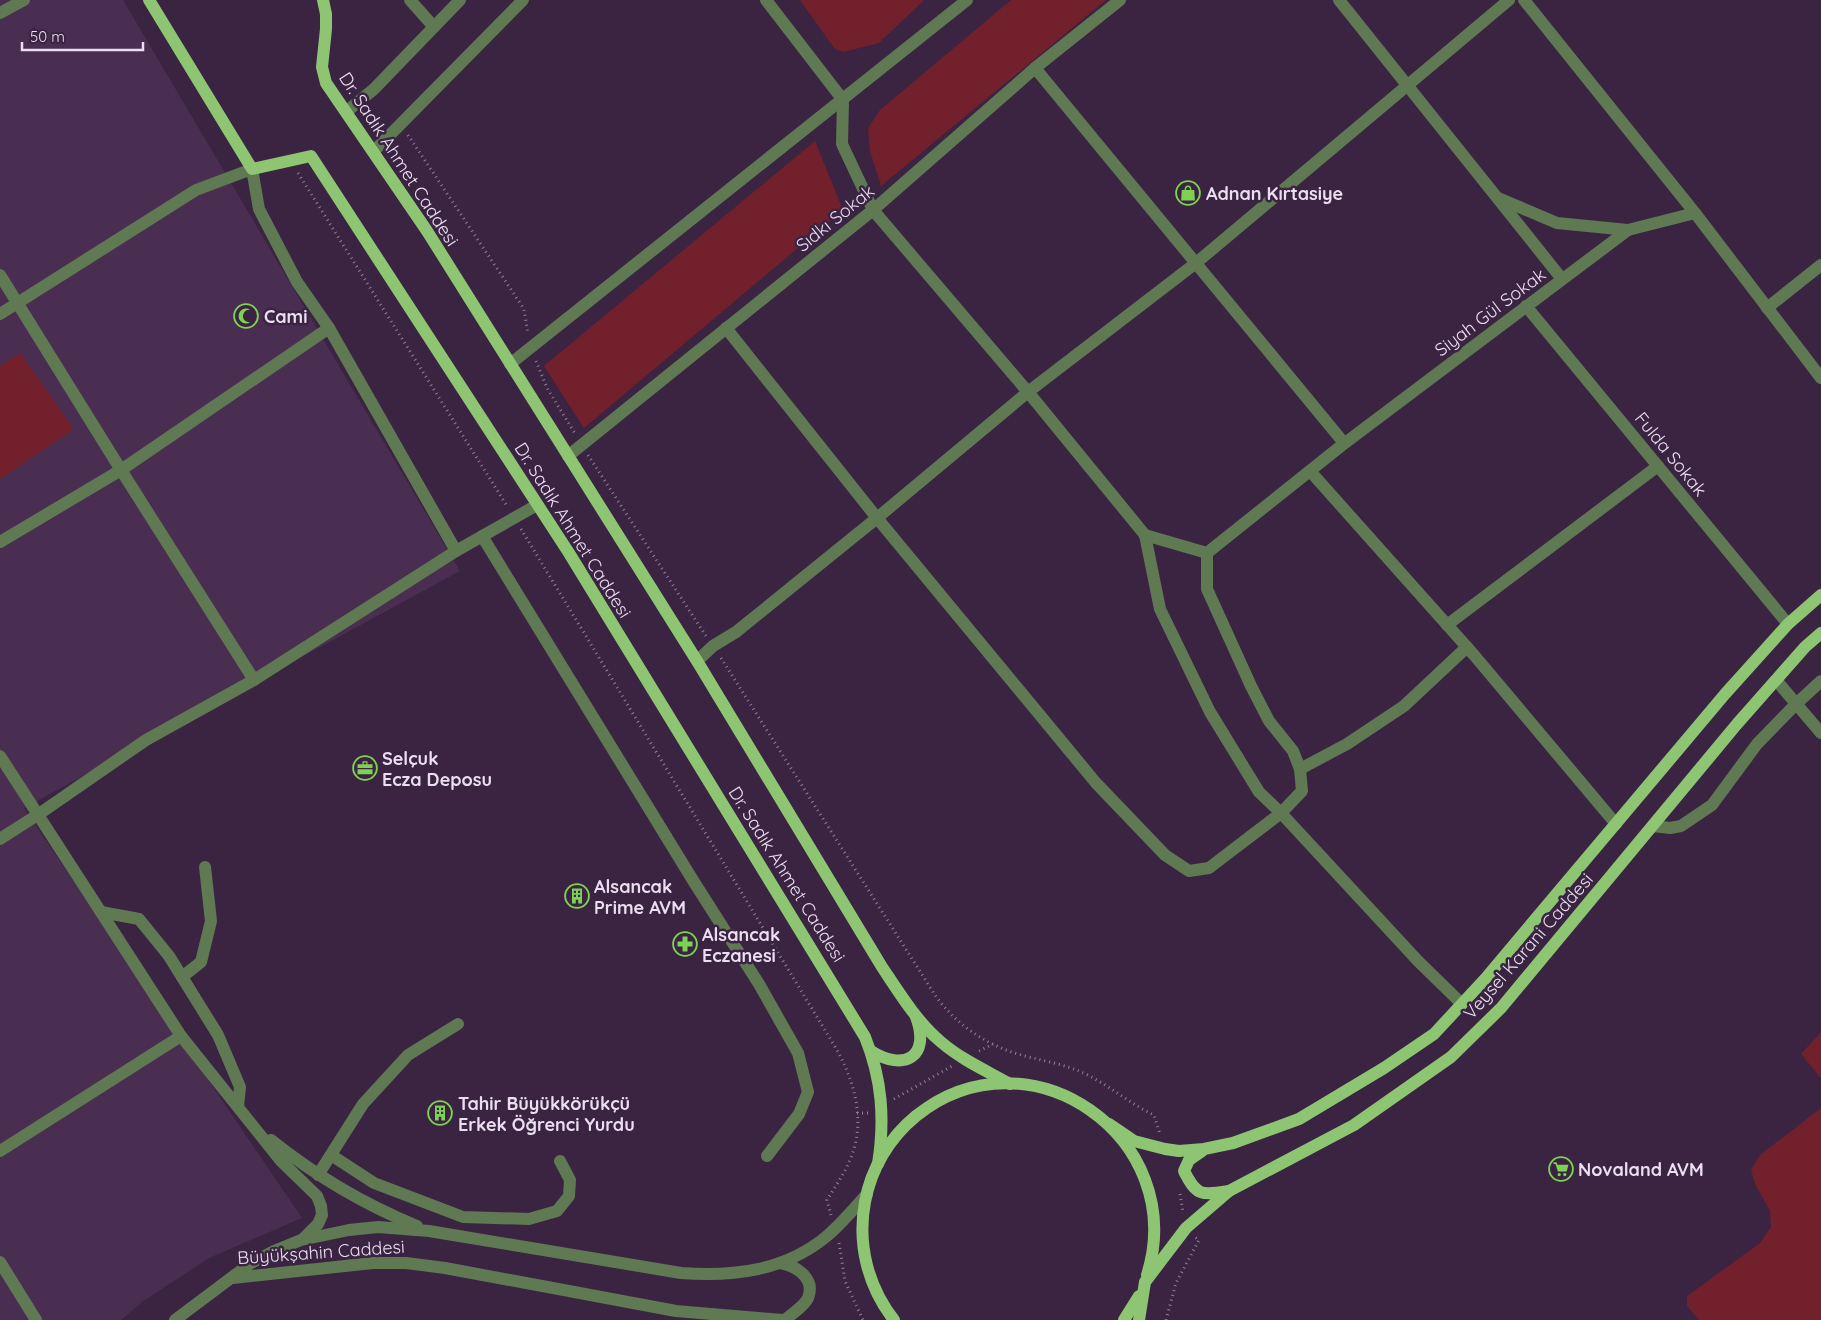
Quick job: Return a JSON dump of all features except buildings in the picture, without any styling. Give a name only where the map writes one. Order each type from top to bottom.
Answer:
[{"type":"main road","points":[[149,0],[252,169]]},
{"type":"main road","name":"Dr. Sadık Ahmet Caddesi","points":[[323,0],[326,14],[326,29],[322,67],[326,83],[427,231],[697,661],[882,967],[916,1016],[941,1042],[964,1060],[1010,1084]]},
{"type":"main road","name":"Dr. Sadık Ahmet Caddesi","points":[[252,169],[311,156],[569,552],[865,1036],[871,1051],[880,1088],[882,1106],[882,1134],[878,1164]]},
{"type":"main road","name":"Veysel Karani Caddesi","points":[[1109,1124],[1134,1141],[1165,1149],[1179,1151],[1204,1149],[1232,1143],[1299,1119],[1384,1068],[1434,1034],[1485,979],[1724,694],[1788,624],[1821,595]]},
{"type":"main road","name":"Veysel Karani Caddesi","points":[[1145,1282],[1186,1228],[1230,1191],[1354,1125],[1451,1057],[1502,1008],[1652,826],[1776,680],[1805,647],[1821,633]]},
{"type":"main road","points":[[871,1051],[890,1061],[900,1062],[910,1058],[918,1049],[921,1040],[916,1016]]},
{"type":"main road","points":[[894,1320],[874,1286],[865,1256],[862,1225],[866,1194],[878,1164],[896,1136],[910,1121],[928,1108],[947,1097],[967,1089],[988,1085],[1010,1084],[1041,1088],[1063,1095],[1084,1105],[1109,1124],[1136,1158],[1151,1198],[1155,1226],[1153,1255],[1145,1282],[1139,1320]]},
{"type":"main road","points":[[1204,1149],[1188,1160],[1184,1171],[1192,1186],[1206,1195],[1230,1191]]},
{"type":"main road","points":[[1124,1320],[1133,1308],[1145,1282]]},
{"type":"street","points":[[0,13],[24,0]]},
{"type":"street","points":[[410,0],[434,27]]},
{"type":"street","points":[[346,112],[374,89],[460,0]]},
{"type":"street","points":[[374,151],[523,0]]},
{"type":"street","points":[[766,0],[843,100],[842,144],[873,210],[1028,392],[1144,534],[1160,608],[1210,712],[1259,792],[1281,812],[1412,954],[1462,1004]]},
{"type":"street","points":[[510,364],[967,0]]},
{"type":"street","name":"Sıdkı Sokak","points":[[568,456],[873,210],[1035,68],[1120,0]]},
{"type":"street","points":[[1339,0],[1562,280]]},
{"type":"street","points":[[697,661],[713,646],[736,632],[877,518],[1028,392],[1196,263],[1509,0]]},
{"type":"street","points":[[1524,0],[1694,213],[1821,378]]},
{"type":"street","points":[[1035,68],[1344,443]]},
{"type":"street","points":[[0,314],[196,190],[252,169],[259,209],[297,282],[329,328],[456,551]]},
{"type":"street","points":[[1496,197],[1557,223],[1628,230]]},
{"type":"street","name":"Siyah Gül Sokak","points":[[1207,553],[1344,443],[1628,230],[1694,213]]},
{"type":"street","points":[[1767,308],[1821,265]]},
{"type":"street","points":[[0,275],[120,470],[254,680]]},
{"type":"street","name":"Fulda Sokak","points":[[1526,306],[1788,624]]},
{"type":"street","points":[[0,542],[120,470],[329,328]]},
{"type":"street","points":[[726,328],[877,518],[1096,783],[1165,855],[1189,871],[1208,868],[1281,812],[1302,790],[1300,769],[1293,751],[1269,721],[1207,589],[1207,553],[1144,534]]},
{"type":"street","points":[[1447,625],[1658,466]]},
{"type":"street","points":[[1310,471],[1467,647],[1616,824]]},
{"type":"street","points":[[0,839],[146,740],[254,680],[456,551],[538,505]]},
{"type":"street","points":[[482,536],[694,882],[759,984],[798,1052],[808,1092],[799,1114],[766,1156]]},
{"type":"street","points":[[1300,769],[1347,744],[1404,706],[1467,647]]},
{"type":"street","points":[[1776,680],[1821,733]]},
{"type":"street","points":[[1652,826],[1670,828],[1681,826],[1712,805],[1757,744],[1821,681]]},
{"type":"street","points":[[0,756],[181,1036],[281,1161],[317,1196],[322,1216],[311,1233],[301,1240]]},
{"type":"street","points":[[182,977],[201,962],[211,921],[205,867]]},
{"type":"street","points":[[101,912],[139,919],[169,956],[218,1035],[240,1088],[238,1106]]},
{"type":"street","points":[[318,1175],[363,1104],[408,1055],[458,1024]]},
{"type":"street","points":[[0,1150],[181,1036]]},
{"type":"street","points":[[257,1130],[318,1175],[364,1202],[429,1231]]},
{"type":"street","points":[[331,1155],[374,1183],[464,1217],[528,1219],[557,1211],[569,1196],[570,1180],[560,1161]]},
{"type":"street","name":"Büyükşahin Caddesi","points":[[230,1278],[251,1263],[301,1240],[348,1230],[378,1227],[429,1231],[681,1273],[707,1275],[757,1271],[802,1254],[835,1229],[866,1194]]},
{"type":"street","points":[[0,1262],[36,1320]]},
{"type":"street","name":"Büyükşahin Caddesi","points":[[230,1278],[373,1262],[406,1263],[445,1268],[676,1311],[784,1320]]},
{"type":"street","points":[[780,1263],[791,1265],[800,1270],[807,1278],[810,1288],[808,1299],[784,1320]]},
{"type":"street","points":[[175,1320],[230,1278]]},
{"type":"path","points":[[405,130],[524,309],[531,348],[547,388],[935,995],[958,1021],[993,1044],[1013,1053],[1082,1072],[1154,1115]]},
{"type":"path","points":[[290,160],[514,518],[838,1051],[851,1081],[857,1113],[854,1149],[846,1169],[827,1200],[835,1229],[845,1281],[863,1320]]},
{"type":"path","points":[[857,1113],[869,1113],[993,1044]]},
{"type":"path","points":[[1166,1320],[1176,1283],[1199,1240]]},
{"type":"shaded area","points":[[0,0],[123,0],[460,571],[24,808],[302,1218],[209,1258],[142,1302],[121,1320],[0,1320]]},
{"type":"shaded area","points":[[800,0],[924,0],[879,43],[843,52],[834,48]]},
{"type":"shaded area","points":[[1011,0],[1106,0],[881,186],[870,151],[868,128],[880,110]]},
{"type":"shaded area","points":[[815,141],[843,210],[584,428],[544,366]]},
{"type":"shaded area","points":[[20,353],[74,429],[0,479],[0,366]]},
{"type":"shaded area","points":[[1821,1032],[1821,1078],[1801,1054]]},
{"type":"shaded area","points":[[1821,1108],[1821,1320],[1699,1320],[1687,1306],[1687,1296],[1760,1243],[1771,1227],[1770,1211],[1755,1184],[1751,1170],[1760,1155]]},
{"type":"place","name":"Adnan Kırtasiye","points":[[1188,193]]},
{"type":"place","name":"Cami","points":[[246,316]]},
{"type":"place","name":"Selçuk Ecza Deposu","points":[[365,768]]},
{"type":"place","name":"Alsancak Prime AVM","points":[[577,896]]},
{"type":"place","name":"Alsancak Eczanesi","points":[[685,944]]},
{"type":"place","name":"Tahir Büyükkörükçü Erkek Öğrenci Yurdu","points":[[440,1113]]},
{"type":"place","name":"Novaland AVM","points":[[1561,1169]]}]
